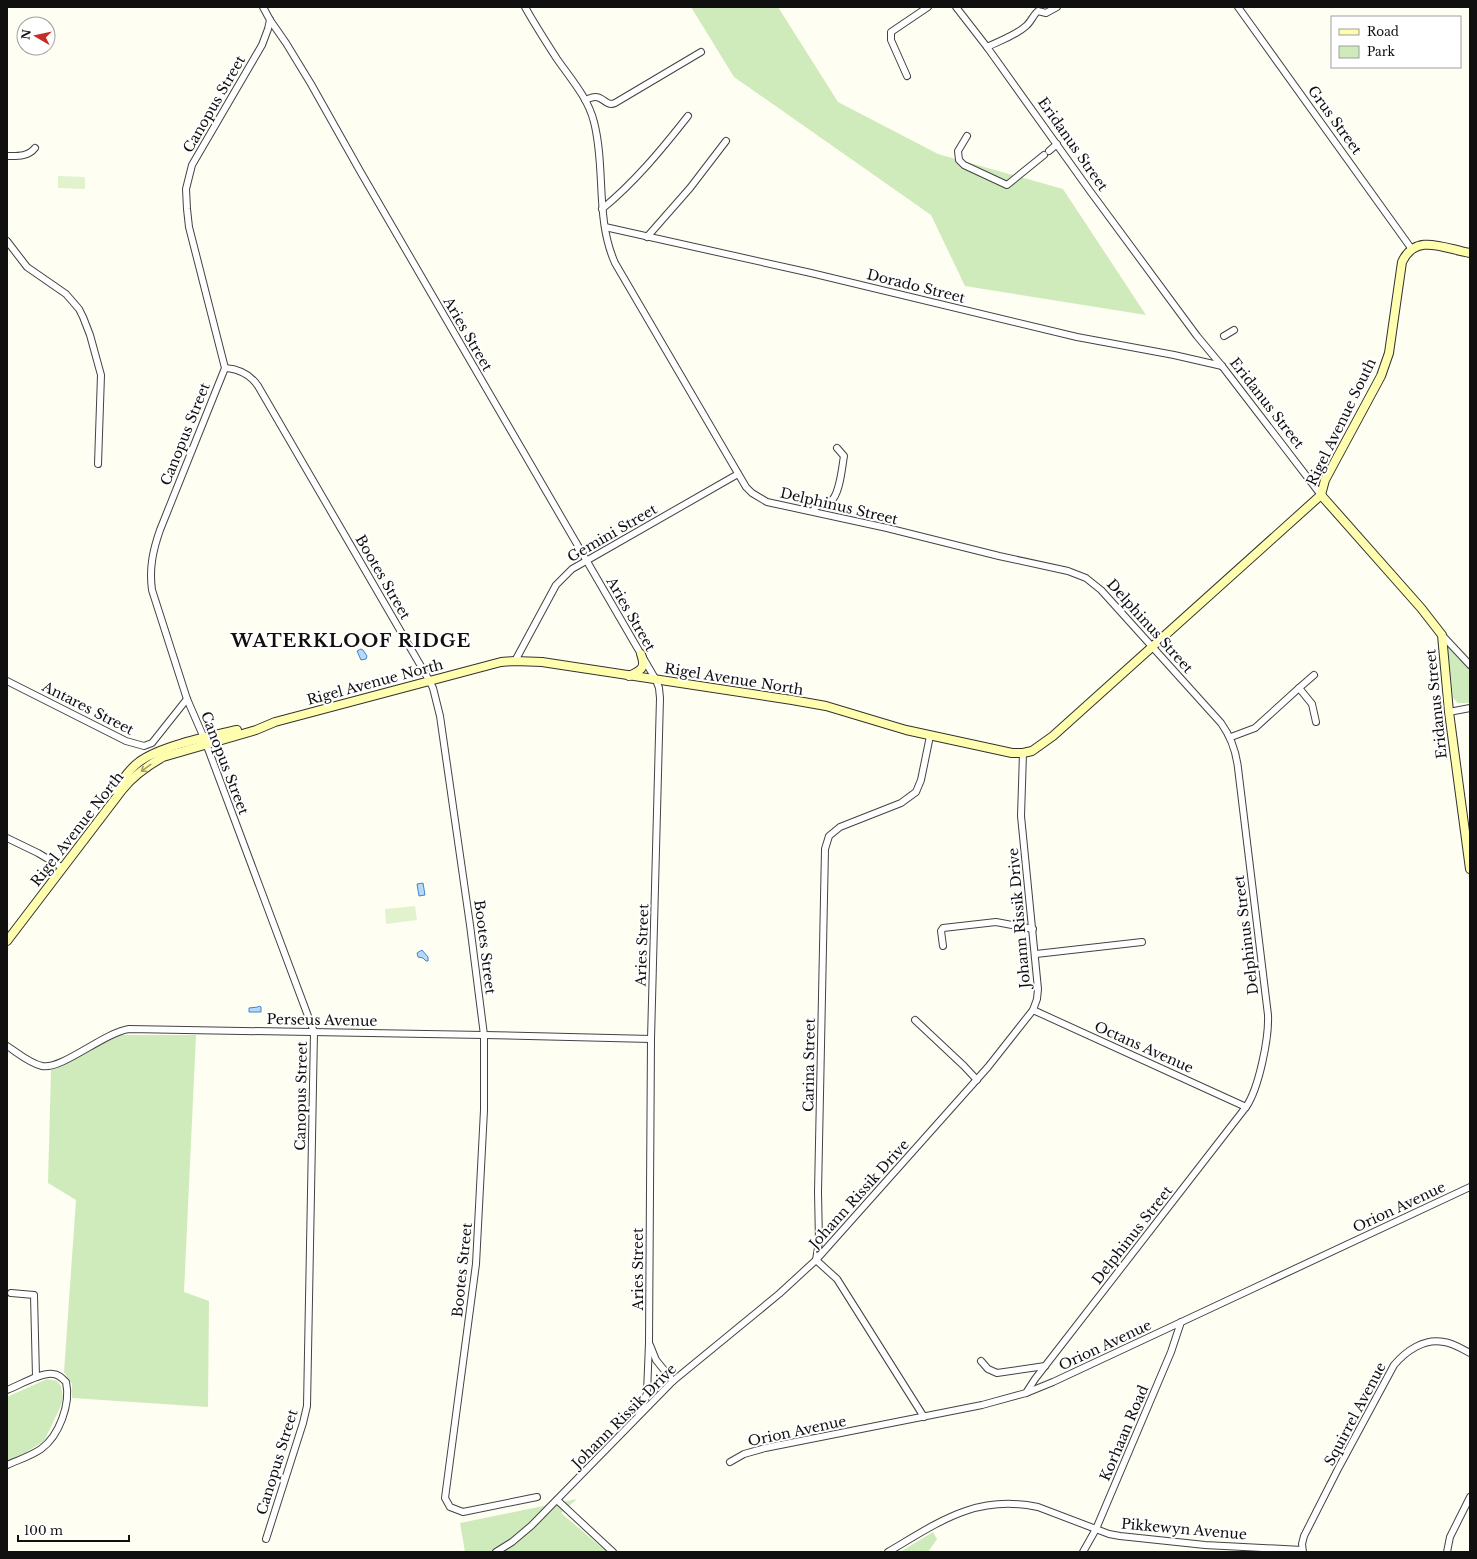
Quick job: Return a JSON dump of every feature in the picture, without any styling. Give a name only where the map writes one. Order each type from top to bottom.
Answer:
[{"type":"main road","points":[[1411,248],[1428,244],[1470,253]]},
{"type":"main road","name":"Rigel Avenue South","points":[[1152,645],[1321,495],[1325,480],[1381,376],[1389,353],[1402,262],[1405,254],[1411,248]]},
{"type":"main road","name":"Eridanus Street","points":[[1321,495],[1421,608],[1442,635],[1449,712],[1470,869]]},
{"type":"main road","points":[[1023,753],[1032,751],[1053,736],[1152,645]]},
{"type":"main road","points":[[629,676],[637,673],[642,668],[643,660],[641,654]]},
{"type":"main road","name":"Rigel Avenue North","points":[[7,932],[122,790],[135,776],[152,763],[205,741],[260,729],[274,722],[485,666],[515,661],[542,662],[826,706],[930,736],[1002,751],[1023,753]]},
{"type":"main road","name":"Rigel Avenue North","points":[[7,941],[61,866]]},
{"type":"street","name":"Aries Street","points":[[263,7],[311,84],[656,680],[659,688],[660,698],[651,1039],[649,1343],[647,1392],[639,1415]]},
{"type":"street","name":"Delphinus Street","points":[[525,7],[547,45],[585,100],[591,113],[600,155],[602,209],[610,252],[615,263],[738,474],[752,493],[767,502],[813,511],[1077,574],[1098,587],[1152,645],[1221,723],[1231,737],[1237,755],[1268,1015],[1267,1034],[1254,1093],[1246,1107],[1026,1393]]},
{"type":"street","points":[[907,76],[891,40],[891,32],[928,7]]},
{"type":"street","name":"Eridanus Street","points":[[956,7],[987,47],[1090,191],[1197,336],[1222,366],[1321,495]]},
{"type":"street","points":[[987,47],[1011,37],[1028,25],[1038,11],[1046,13],[1057,7]]},
{"type":"street","name":"Grus Street","points":[[1238,7],[1411,248]]},
{"type":"street","name":"Canopus Street","points":[[266,1539],[307,1406],[314,1032],[205,741],[186,699],[152,590],[150,577],[153,550],[160,530],[225,368],[189,227],[186,189],[192,165],[260,49],[270,20]]},
{"type":"street","points":[[585,100],[594,96],[599,97],[608,104],[615,104],[701,52]]},
{"type":"street","points":[[602,209],[621,194],[688,116]]},
{"type":"street","points":[[967,136],[958,151],[959,160],[964,165],[1007,185],[1044,155]]},
{"type":"street","points":[[647,237],[690,188],[726,140]]},
{"type":"street","points":[[1049,151],[1057,144]]},
{"type":"street","points":[[7,156],[26,155],[32,152],[35,148]]},
{"type":"street","name":"Dorado Street","points":[[605,227],[810,273],[1077,337],[1174,355],[1222,366]]},
{"type":"street","points":[[7,241],[27,267],[66,294],[79,309],[83,317],[90,335],[101,375],[98,464]]},
{"type":"street","points":[[1224,336],[1234,330]]},
{"type":"street","name":"Bootes Street","points":[[225,368],[241,371],[254,379],[433,688],[440,716],[484,1035],[484,1110],[476,1264],[445,1498],[450,1508],[463,1512],[537,1497]]},
{"type":"street","points":[[813,511],[817,506],[831,501],[837,491],[844,456],[837,448]]},
{"type":"street","name":"Gemini Street","points":[[515,661],[556,585],[572,569],[738,474]]},
{"type":"street","points":[[1442,635],[1470,665]]},
{"type":"street","points":[[1231,737],[1255,728],[1314,675]]},
{"type":"street","name":"Antares Street","points":[[7,681],[126,741],[144,746],[152,743],[186,699]]},
{"type":"street","points":[[1299,688],[1312,704],[1316,722]]},
{"type":"street","points":[[1449,712],[1470,708]]},
{"type":"street","name":"Carina Street","points":[[816,1260],[819,1242],[818,1192],[825,849],[829,836],[840,827],[901,803],[916,792],[921,780],[930,736]]},
{"type":"street","name":"Johann Rissik Drive","points":[[496,1552],[522,1534],[558,1500],[673,1381],[779,1294],[816,1260],[977,1080],[1033,1010],[1037,999],[1038,989],[1036,954],[1032,929],[1021,816],[1023,753]]},
{"type":"street","points":[[7,838],[61,866]]},
{"type":"street","points":[[943,946],[941,932],[943,928],[996,922],[1032,929]]},
{"type":"street","points":[[1036,954],[1142,942]]},
{"type":"street","name":"Octans Avenue","points":[[1033,1010],[1246,1107]]},
{"type":"street","points":[[915,1020],[977,1080]]},
{"type":"street","name":"Perseus Avenue","points":[[7,1046],[27,1059],[42,1066],[48,1066],[59,1063],[106,1037],[124,1030],[141,1029],[651,1039]]},
{"type":"street","name":"Orion Avenue","points":[[730,1462],[744,1454],[765,1448],[982,1405],[1026,1393],[1053,1382],[1470,1187]]},
{"type":"street","points":[[816,1260],[837,1279],[924,1416]]},
{"type":"street","points":[[11,1293],[34,1295],[36,1378]]},
{"type":"street","name":"Korhaan Road","points":[[1084,1552],[1096,1528],[1171,1352],[1181,1322]]},
{"type":"street","name":"Squirrel Avenue","points":[[1302,1551],[1304,1536],[1394,1365],[1407,1352],[1428,1342],[1444,1342],[1470,1353]]},
{"type":"street","name":"Aries Street","points":[[649,1343],[656,1360],[673,1381]]},
{"type":"street","points":[[981,1362],[988,1369],[997,1373],[1046,1366]]},
{"type":"street","points":[[7,1390],[52,1373],[58,1375],[66,1382],[67,1388],[65,1410],[48,1444],[7,1465]]},
{"type":"street","points":[[1447,1552],[1450,1536],[1470,1497]]},
{"type":"street","points":[[558,1500],[613,1552]]},
{"type":"street","name":"Pikkewyn Avenue","points":[[888,1552],[941,1521],[960,1512],[990,1504],[1016,1504],[1038,1507],[1114,1535],[1205,1545],[1302,1551]]},
{"type":"street","points":[[1203,1552],[1205,1545]]},
{"type":"green space","points":[[691,7],[778,7],[838,102],[938,154],[1063,189],[1146,315],[965,286],[931,215],[734,77]]},
{"type":"green space","points":[[58,176],[85,177],[85,189],[58,188]]},
{"type":"green space","points":[[1450,647],[1470,669],[1470,703],[1458,703],[1453,698],[1448,648]]},
{"type":"green space","points":[[415,906],[417,920],[386,924],[385,909]]},
{"type":"green space","points":[[119,1035],[196,1035],[184,1292],[209,1301],[208,1407],[72,1398],[72,1384],[64,1372],[76,1200],[48,1183],[51,1070]]},
{"type":"green space","points":[[47,1379],[57,1381],[61,1386],[63,1398],[60,1408],[44,1441],[25,1453],[7,1461],[7,1397]]},
{"type":"green space","points":[[577,1499],[561,1513],[607,1552],[465,1552],[460,1523]]},
{"type":"green space","points":[[933,1532],[937,1539],[928,1552],[900,1552]]},
{"type":"water","points":[[361,649],[367,656],[366,659],[361,660],[357,651]]},
{"type":"water","points":[[423,883],[425,895],[419,896],[417,884]]},
{"type":"water","points":[[422,950],[428,957],[428,961],[418,957],[417,953]]},
{"type":"water","points":[[261,1007],[261,1012],[249,1012],[249,1008]]},
{"type":"district","name":"WATERKLOOF RIDGE","points":[[351,641]]}]
